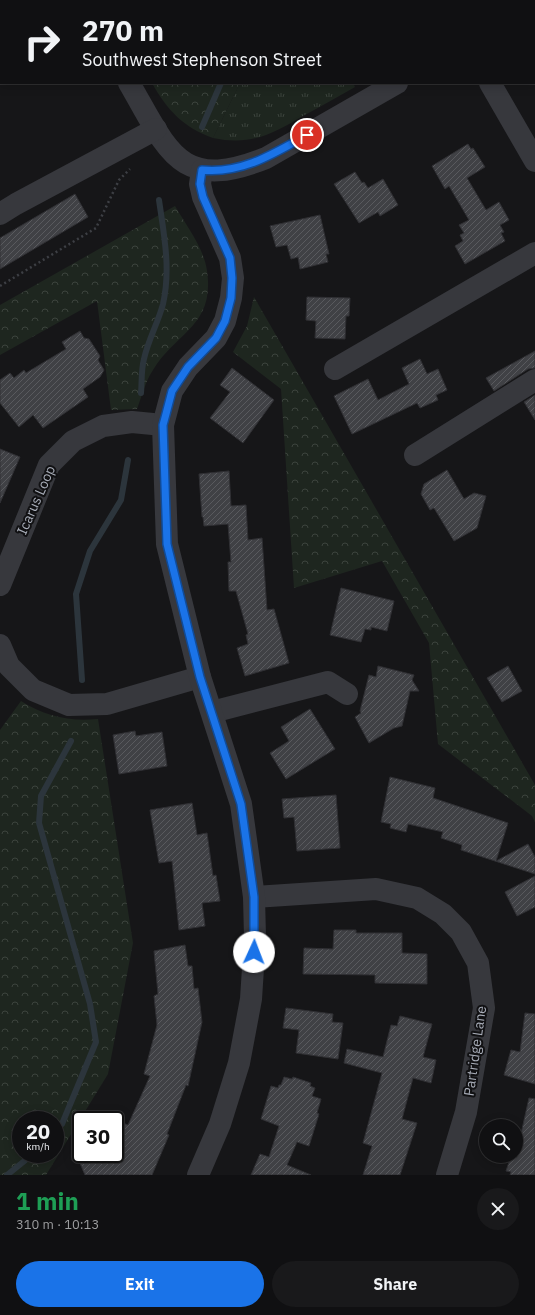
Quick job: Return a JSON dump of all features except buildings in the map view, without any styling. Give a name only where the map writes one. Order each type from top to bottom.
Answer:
[{"type":"street","points":[[130,84],[156,129],[179,159],[192,168],[228,171],[266,158],[395,84]]},
{"type":"street","points":[[491,84],[535,161]]},
{"type":"street","points":[[0,214],[156,129]]},
{"type":"street","points":[[198,1175],[220,1124],[239,1063],[251,998],[255,937],[254,897],[241,804],[200,677],[167,544],[163,425],[172,391],[188,367],[216,338],[225,321],[231,298],[232,278],[230,258],[203,197],[200,184],[202,170]]},
{"type":"street","points":[[335,369],[535,253]]},
{"type":"street","points":[[415,455],[535,380]]},
{"type":"street","name":"Icarus Loop","points":[[0,585],[49,465],[73,441],[103,426],[132,422],[163,425]]},
{"type":"street","points":[[0,645],[9,666],[33,690],[69,705],[107,704],[200,677]]},
{"type":"street","points":[[212,712],[328,682],[347,694]]},
{"type":"street","name":"Partridge Lane","points":[[254,897],[376,890],[417,898],[442,914],[461,932],[478,963],[484,1008],[466,1112],[447,1175]]},
{"type":"path","points":[[0,286],[96,228],[119,180],[132,166]]},
{"type":"green space","points":[[153,84],[240,84],[213,138],[193,129],[177,117]]},
{"type":"green space","points":[[240,84],[354,84],[355,87],[281,128],[261,137],[239,140],[213,138]]},
{"type":"green space","points":[[175,206],[194,237],[202,254],[207,271],[208,289],[205,304],[192,327],[162,357],[150,375],[137,409],[111,410],[97,301],[0,355],[0,305]]},
{"type":"green space","points":[[254,297],[535,785],[535,822],[532,816],[438,744],[429,643],[382,561],[294,588],[281,389],[233,352],[247,326]]},
{"type":"green space","points":[[21,701],[39,711],[58,717],[77,720],[98,719],[133,943],[108,1074],[85,1111],[72,1111],[72,1133],[64,1146],[64,1111],[12,1111],[12,1163],[53,1163],[46,1175],[0,1175],[0,730]]},
{"type":"waterway","points":[[202,127],[221,84]]},
{"type":"waterway","points":[[141,393],[144,359],[161,311],[165,291],[167,265],[159,200]]},
{"type":"waterway","points":[[82,680],[76,594],[90,551],[121,500],[128,460]]},
{"type":"waterway","points":[[64,1119],[96,1042],[90,1004],[39,823],[41,796],[71,741]]},
{"type":"waterway","points":[[7,1175],[22,1163]]},
{"type":"route","points":[[254,952],[254,897],[241,804],[200,677],[178,594],[167,544],[163,425],[172,391],[188,367],[216,338],[225,321],[231,298],[232,278],[230,258],[203,197],[200,184],[202,170],[216,172],[228,171],[246,166],[266,158],[307,135]]}]
